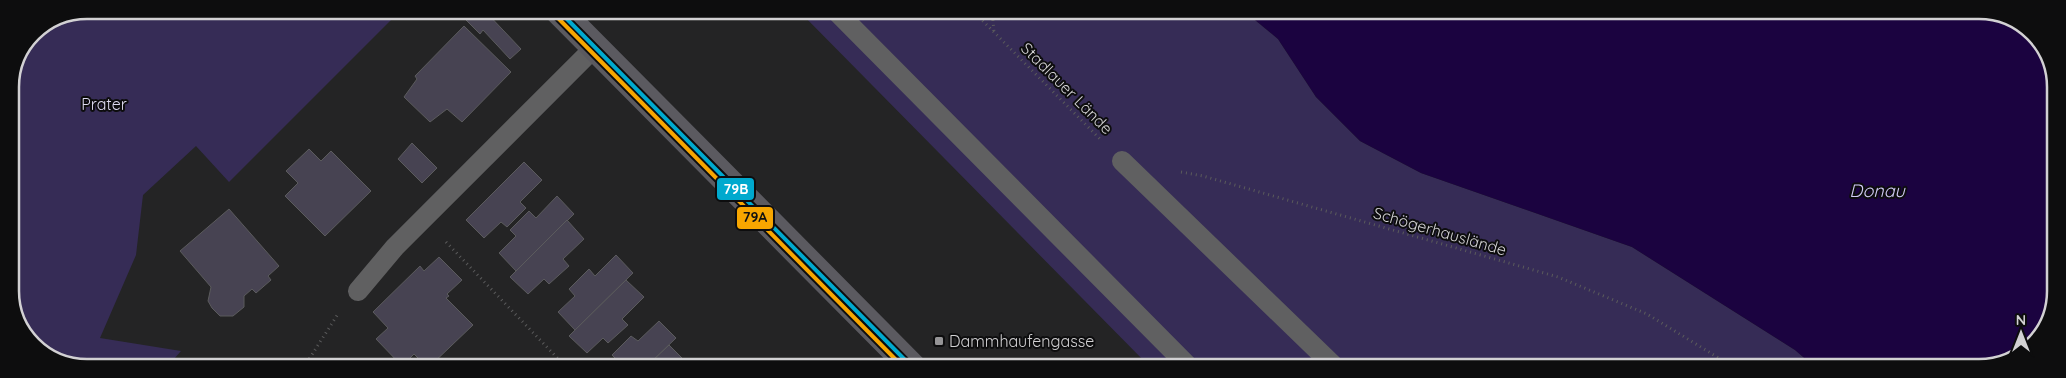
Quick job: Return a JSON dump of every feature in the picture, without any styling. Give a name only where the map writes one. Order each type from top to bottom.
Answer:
[{"type":"main road","points":[[567,19],[903,359]]},
{"type":"lane","points":[[844,19],[1181,359]]},
{"type":"lane","points":[[358,291],[395,247],[594,47]]},
{"type":"lane","points":[[1122,161],[1327,359]]},
{"type":"path","name":"Stadlauer Lände","points":[[981,19],[1122,161]]},
{"type":"path","points":[[993,19],[994,33]]},
{"type":"path","name":"Schögerhauslände","points":[[1176,171],[1203,176],[1558,278],[1647,314],[1720,359]]},
{"type":"path","points":[[424,218],[557,359]]},
{"type":"path","points":[[309,359],[331,323],[358,291]]},
{"type":"green space","name":"Prater","points":[[392,19],[229,182],[196,146],[143,195],[136,255],[100,338],[181,351],[174,359],[78,359],[57,352],[45,345],[33,333],[24,317],[19,291],[19,87],[20,74],[30,49],[49,30],[74,20]]},
{"type":"green space","points":[[807,19],[1254,19],[1278,39],[1316,97],[1360,141],[1421,173],[1632,247],[1795,350],[1806,359],[1142,359]]},
{"type":"water","name":"Donau","points":[[1254,19],[1988,19],[2001,22],[2017,30],[2036,49],[2046,74],[2047,300],[2045,309],[2033,333],[2024,342],[2005,354],[1992,358],[1806,359],[1795,350],[1632,247],[1421,173],[1360,141],[1316,97],[1278,39]]},
{"type":"building","points":[[465,19],[493,19],[521,49],[510,59],[483,30],[480,34]]},
{"type":"building","points":[[464,26],[511,72],[462,122],[447,109],[430,122],[404,97],[417,79],[415,76]]},
{"type":"building","points":[[412,143],[437,168],[422,183],[398,159]]},
{"type":"building","points":[[309,149],[321,161],[331,151],[371,191],[325,236],[285,196],[298,183],[286,171]]},
{"type":"building","points":[[524,162],[542,180],[520,202],[526,208],[507,227],[501,222],[484,238],[466,220]]},
{"type":"building","points":[[557,196],[574,214],[516,271],[499,253],[516,236],[510,230],[529,211],[536,218]]},
{"type":"building","points":[[229,209],[279,266],[268,276],[271,280],[256,293],[252,289],[244,296],[244,307],[233,316],[220,316],[208,301],[211,287],[180,251]]},
{"type":"building","points":[[567,220],[584,239],[563,259],[569,266],[549,284],[544,279],[528,294],[510,277]]},
{"type":"building","points":[[616,255],[633,273],[575,330],[558,312],[575,296],[569,289],[589,269],[595,276]]},
{"type":"building","points":[[439,257],[462,280],[447,294],[449,296],[446,298],[473,325],[437,359],[419,359],[414,354],[409,359],[395,359],[376,339],[388,328],[373,312],[420,266],[424,271]]},
{"type":"building","points":[[626,280],[644,297],[622,319],[628,325],[608,343],[603,338],[587,353],[569,336]]},
{"type":"building","points":[[659,321],[676,338],[654,359],[616,359],[612,355],[631,336],[638,341]]},
{"type":"building","points":[[669,345],[683,359],[654,359]]},
{"type":"transit line","name":"79A","points":[[559,19],[895,359]]},
{"type":"transit line","name":"79B","points":[[567,19],[904,359]]},
{"type":"place","name":"Dammhaufengasse","points":[[939,341]]}]
